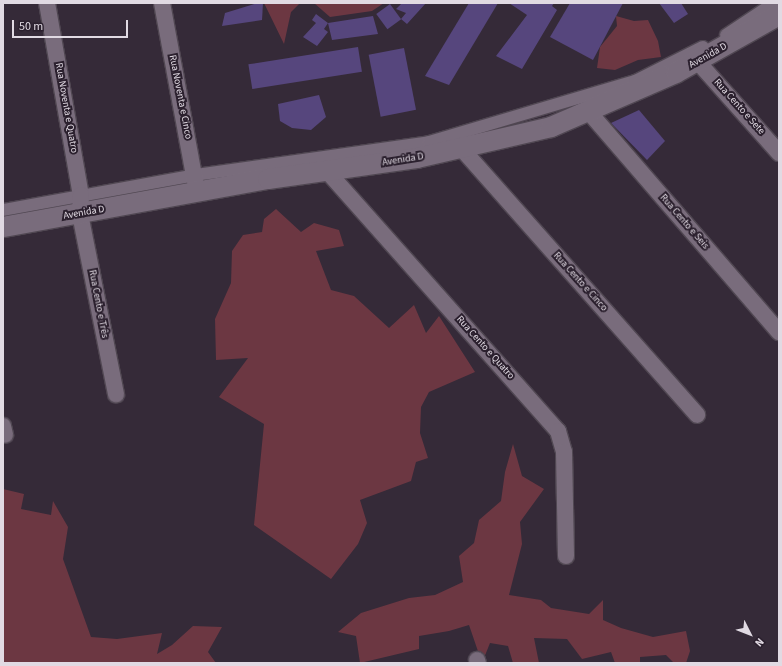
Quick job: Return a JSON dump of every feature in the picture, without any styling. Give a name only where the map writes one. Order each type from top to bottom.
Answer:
[{"type":"street","name":"Rua Noventa e Quatro","points":[[47,3],[80,204]]},
{"type":"street","name":"Rua Noventa e Cinco","points":[[162,3],[196,184]]},
{"type":"street","name":"Avenida D","points":[[3,210],[80,204],[429,142],[634,81],[720,39],[774,3]]},
{"type":"street","name":"Avenida D","points":[[196,184],[328,171],[462,149],[551,126],[589,112],[698,62],[779,15]]},
{"type":"street","name":"Rua Cento e Sete","points":[[698,62],[779,153]]},
{"type":"street","name":"Rua Cento e Seis","points":[[589,112],[779,332]]},
{"type":"street","name":"Rua Cento e Cinco","points":[[462,149],[697,415]]},
{"type":"street","name":"Rua Cento e Quatro","points":[[328,171],[558,431],[564,452],[566,556]]},
{"type":"street","name":"Avenida D","points":[[3,227],[80,204]]},
{"type":"street","name":"Rua Cento e Três","points":[[80,204],[116,394]]},
{"type":"shaded area","points":[[264,3],[300,3],[291,12],[284,44]]},
{"type":"shaded area","points":[[314,3],[384,3],[372,11],[330,17]]},
{"type":"shaded area","points":[[616,16],[634,21],[648,20],[658,41],[661,57],[638,60],[615,70],[597,68],[600,47],[617,26]]},
{"type":"shaded area","points":[[276,209],[301,232],[314,223],[339,230],[344,246],[316,251],[331,290],[354,296],[389,328],[414,305],[426,333],[439,316],[475,372],[429,392],[421,407],[420,433],[428,458],[416,462],[411,481],[360,500],[367,523],[358,544],[331,579],[254,525],[264,424],[219,397],[248,358],[216,360],[215,319],[231,283],[232,251],[243,235],[262,232],[264,219]]},
{"type":"shaded area","points":[[513,444],[522,476],[544,489],[520,522],[522,544],[509,595],[541,600],[551,608],[589,614],[603,600],[603,620],[621,628],[653,637],[686,631],[690,651],[686,663],[674,663],[666,655],[640,657],[640,663],[615,663],[611,652],[582,659],[567,639],[534,638],[539,663],[513,663],[508,646],[490,643],[482,663],[469,625],[449,631],[419,636],[419,649],[360,663],[356,636],[338,632],[361,613],[409,598],[435,595],[463,582],[459,556],[474,543],[479,520],[501,501],[505,472]]},
{"type":"shaded area","points":[[3,489],[24,494],[21,509],[51,515],[53,501],[68,527],[63,559],[91,637],[117,639],[162,633],[157,654],[172,645],[193,626],[222,627],[208,652],[216,663],[3,663]]},
{"type":"building","points":[[258,3],[263,3],[262,20],[222,26],[225,13]]},
{"type":"building","points":[[402,3],[426,3],[407,24],[401,19],[406,13],[396,9]]},
{"type":"building","points":[[469,3],[498,3],[449,85],[425,76]]},
{"type":"building","points":[[509,3],[554,3],[552,6],[557,10],[522,69],[496,56],[527,15]]},
{"type":"building","points":[[570,3],[623,3],[593,60],[550,37]]},
{"type":"building","points":[[659,3],[681,3],[688,14],[674,23]]},
{"type":"building","points":[[390,4],[401,19],[387,29],[376,14]]},
{"type":"building","points":[[316,14],[328,23],[324,29],[328,32],[317,46],[303,37],[316,23],[312,20]]},
{"type":"building","points":[[373,16],[378,34],[332,40],[328,23]]},
{"type":"building","points":[[358,47],[362,72],[252,89],[248,64]]},
{"type":"building","points":[[404,48],[416,110],[381,117],[369,55]]},
{"type":"building","points":[[319,95],[326,117],[311,130],[292,128],[280,121],[278,104]]},
{"type":"building","points":[[639,110],[665,141],[647,160],[611,123]]}]
